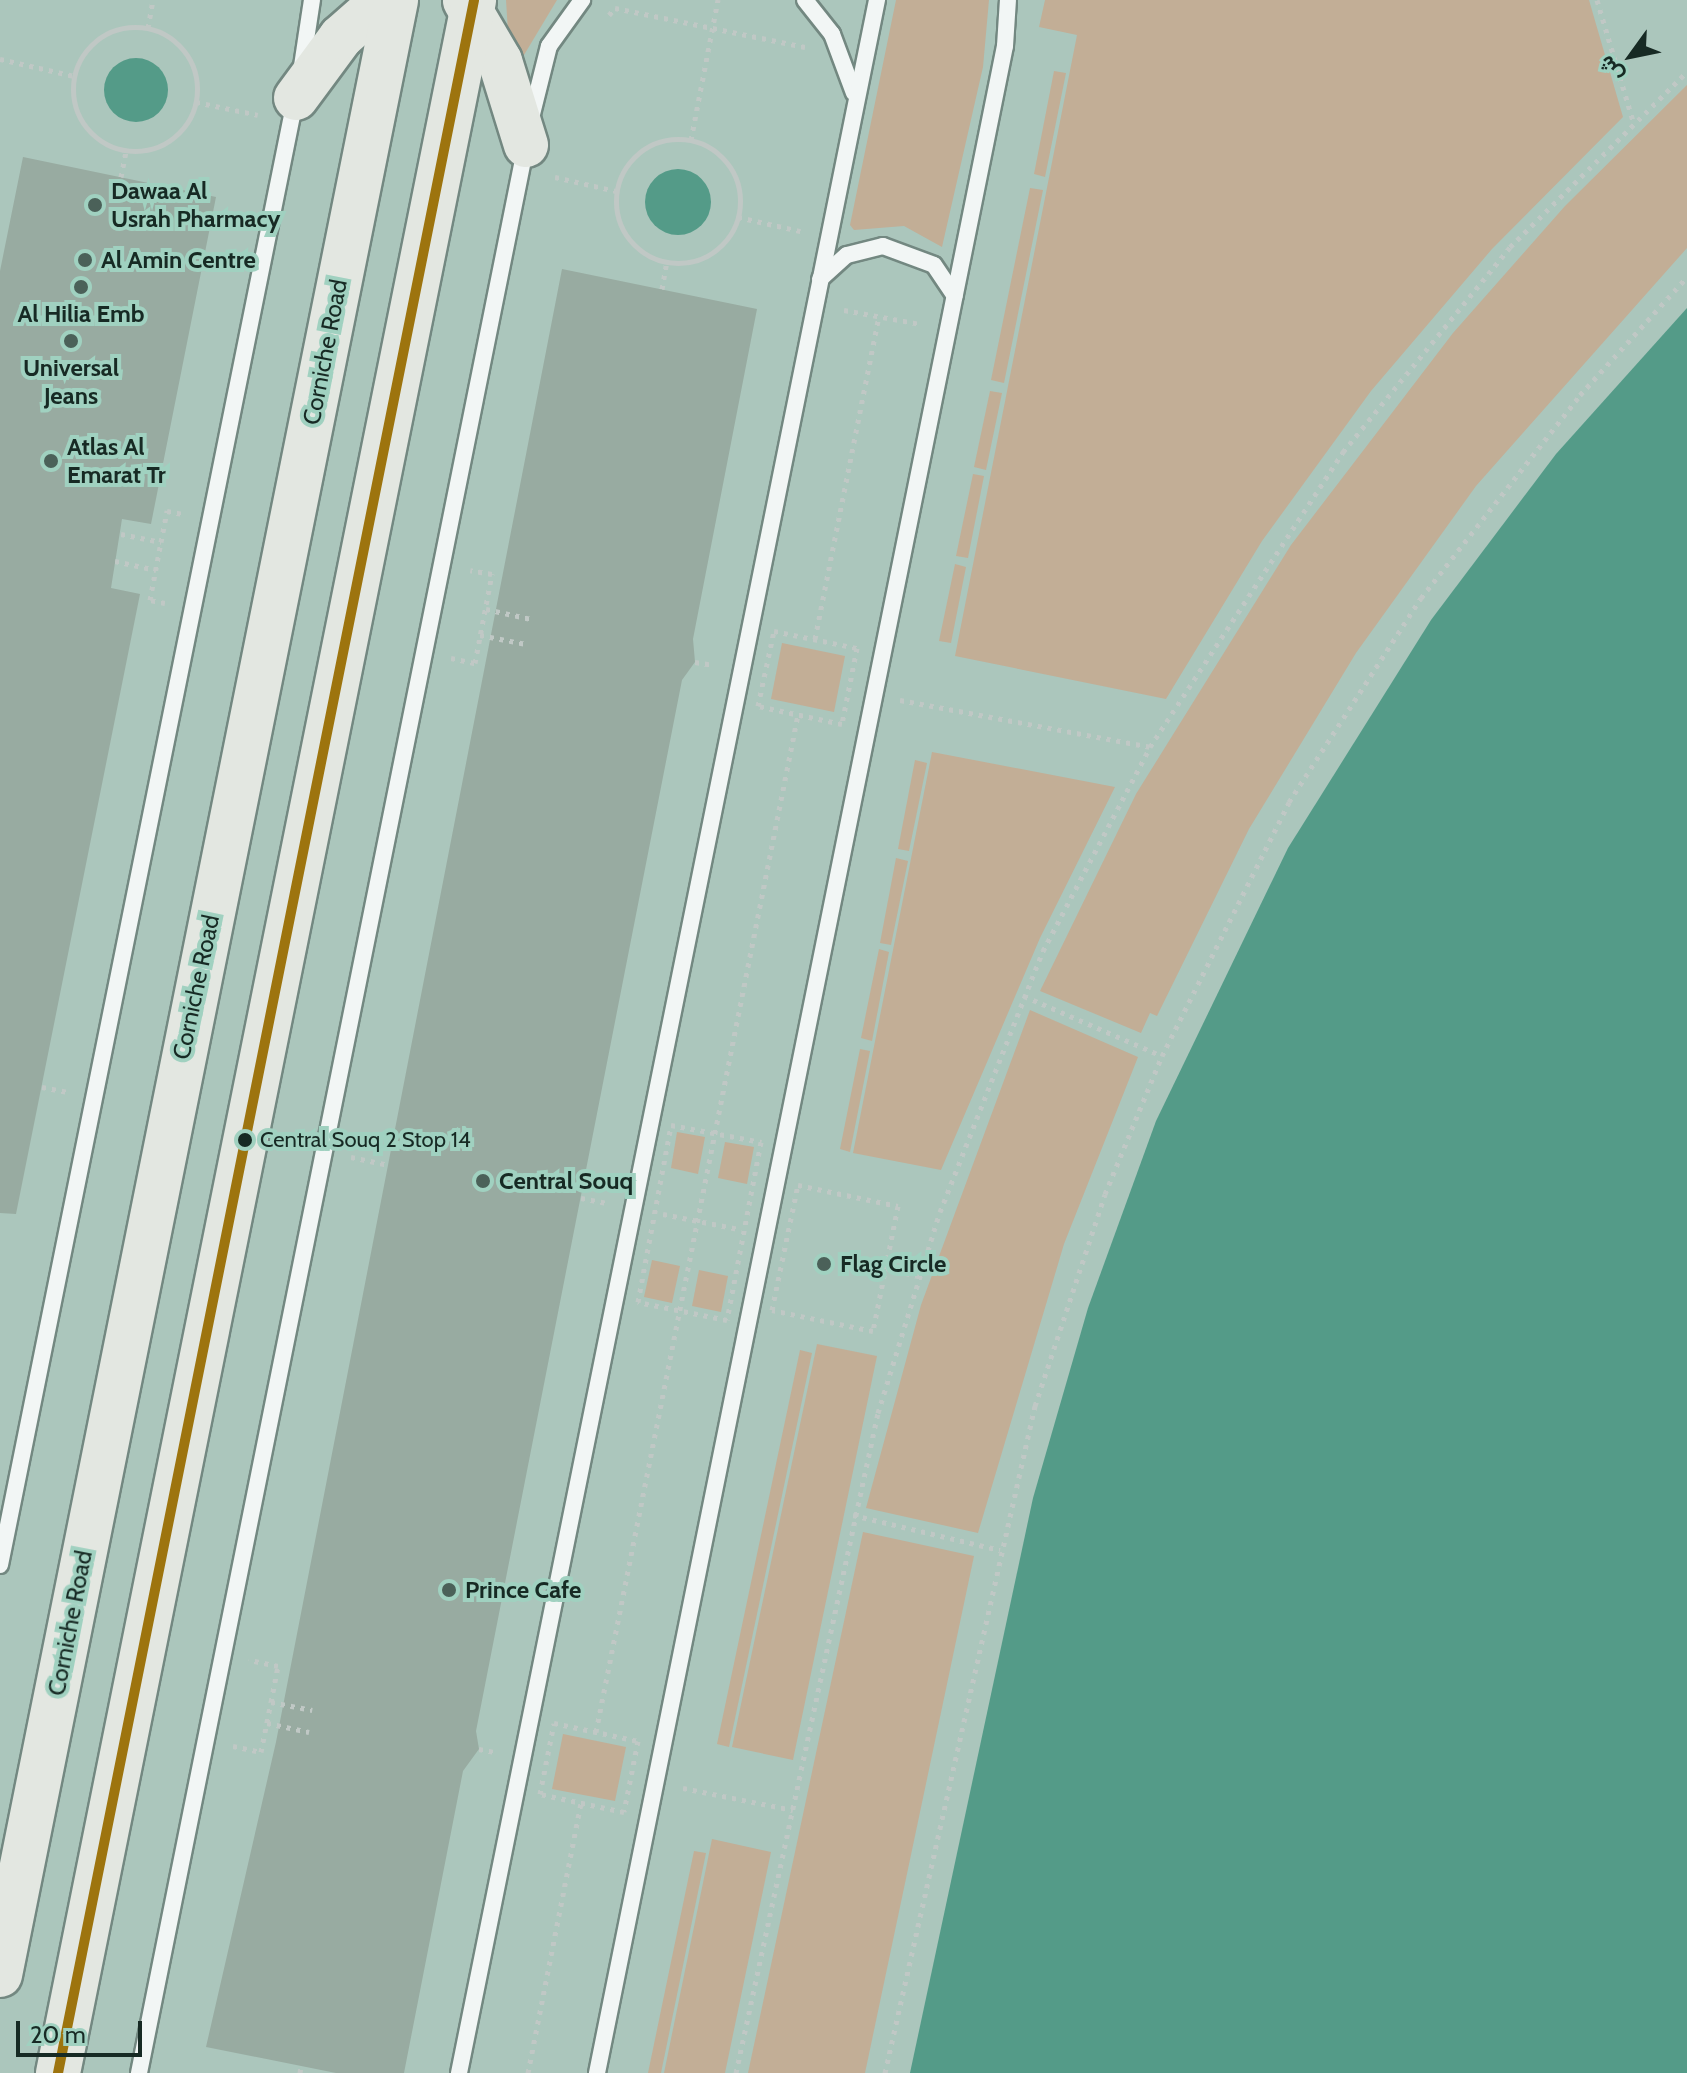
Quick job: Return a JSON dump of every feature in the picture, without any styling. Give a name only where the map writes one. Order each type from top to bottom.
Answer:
[{"type":"main road","points":[[296,98],[341,37],[383,0]]},
{"type":"main road","name":"Corniche Road","points":[[0,1975],[396,0]]},
{"type":"main road","points":[[470,3],[511,88],[526,145]]},
{"type":"main road","points":[[58,2073],[470,3]]},
{"type":"lane","points":[[0,1565],[296,98],[312,0]]},
{"type":"lane","points":[[139,2073],[445,565],[541,67],[582,0]]},
{"type":"lane","points":[[805,0],[832,34],[856,99]]},
{"type":"lane","points":[[459,2073],[877,0]]},
{"type":"lane","points":[[597,2073],[1005,46],[1008,0]]},
{"type":"lane","points":[[820,280],[847,255],[883,246],[934,265],[955,296]]},
{"type":"path","points":[[148,28],[153,0]]},
{"type":"path","points":[[691,140],[718,0]]},
{"type":"path","points":[[1597,0],[1633,121]]},
{"type":"path","points":[[606,19],[615,8],[812,49]]},
{"type":"path","points":[[148,28],[173,40],[190,61],[196,102],[171,140],[126,151],[99,140],[80,118],[74,76],[101,36],[148,28]]},
{"type":"path","points":[[0,59],[74,76]]},
{"type":"path","points":[[736,2073],[853,1515],[919,1276],[1024,996],[1150,747],[1280,542],[1396,382],[1510,247],[1633,121],[1687,72]]},
{"type":"path","points":[[196,102],[239,111]]},
{"type":"path","points":[[666,140],[691,140],[714,150],[731,168],[739,192],[738,217],[726,241],[706,257],[667,262],[631,243],[618,218],[616,191],[625,167],[643,149],[666,140]]},
{"type":"path","points":[[121,177],[126,151]]},
{"type":"path","points":[[575,182],[616,191]]},
{"type":"path","points":[[738,217],[775,225]]},
{"type":"path","points":[[662,289],[667,262]]},
{"type":"path","points":[[885,2073],[1000,1550],[1061,1320],[1162,1056],[1282,814],[1421,598],[1580,395],[1687,277]]},
{"type":"path","points":[[815,305],[948,329]]},
{"type":"path","points":[[815,639],[879,316]]},
{"type":"path","points":[[121,534],[161,542]]},
{"type":"path","points":[[115,561],[156,570]]},
{"type":"path","points":[[427,654],[475,663],[486,609],[492,574],[445,565]]},
{"type":"path","points":[[486,609],[531,619]]},
{"type":"path","points":[[774,631],[815,639],[857,648],[842,724],[758,706],[774,631]]},
{"type":"path","points":[[480,635],[526,644]]},
{"type":"path","points":[[848,691],[1150,747]]},
{"type":"path","points":[[596,1732],[798,715]]},
{"type":"path","points":[[1024,996],[1162,1056]]},
{"type":"path","points":[[42,1087],[71,1093]]},
{"type":"path","points":[[671,1125],[761,1142],[727,1320],[638,1302],[655,1213],[671,1125]]},
{"type":"path","points":[[348,1156],[385,1164]]},
{"type":"path","points":[[798,1185],[898,1206],[886,1268],[873,1331],[772,1310],[798,1185]]},
{"type":"path","points":[[581,1198],[787,1238]]},
{"type":"path","points":[[886,1268],[919,1276]]},
{"type":"path","points":[[853,1515],[1000,1550]]},
{"type":"path","points":[[208,1742],[261,1752],[278,1666],[224,1655]]},
{"type":"path","points":[[271,1702],[312,1710]]},
{"type":"path","points":[[267,1723],[309,1732]]},
{"type":"path","points":[[554,1723],[596,1732],[638,1741],[624,1812],[540,1794],[554,1723]]},
{"type":"path","points":[[631,1777],[793,1810]]},
{"type":"path","points":[[528,2073],[581,1803]]},
{"type":"shaded area","points":[[506,0],[557,0],[521,60],[508,32]]},
{"type":"shaded area","points":[[896,0],[989,0],[983,67],[942,247],[904,226],[854,230],[850,225]]},
{"type":"shaded area","points":[[1045,0],[1589,0],[1623,117],[1492,249],[1371,391],[1262,541],[1166,699],[955,656],[1077,35],[1039,27]]},
{"type":"shaded area","points":[[130,58],[142,58],[159,67],[166,78],[166,102],[159,113],[142,122],[130,122],[118,117],[109,108],[104,96],[104,84],[109,72],[118,63]]},
{"type":"shaded area","points":[[1054,71],[1066,73],[1045,177],[1034,174]]},
{"type":"shaded area","points":[[1687,85],[1687,248],[1476,486],[1356,653],[1249,829],[1157,1016],[1150,1013],[1141,1033],[1040,991],[1136,794],[1291,545],[1453,333],[1565,206]]},
{"type":"shaded area","points":[[678,169],[691,172],[701,179],[708,189],[711,202],[708,215],[701,225],[691,232],[678,235],[665,232],[655,225],[648,215],[645,202],[648,189],[655,179],[665,172]]},
{"type":"shaded area","points":[[1030,188],[1043,190],[1004,383],[991,380]]},
{"type":"shaded area","points":[[1687,308],[1687,2073],[910,2073],[1033,1498],[1088,1308],[1156,1121],[1288,848],[1431,620],[1556,454]]},
{"type":"shaded area","points":[[990,391],[1002,393],[986,470],[974,467]]},
{"type":"shaded area","points":[[973,474],[984,476],[968,558],[956,556]]},
{"type":"shaded area","points":[[955,564],[966,567],[951,643],[939,641]]},
{"type":"shaded area","points":[[782,643],[845,656],[834,712],[771,699]]},
{"type":"shaded area","points":[[932,752],[1115,787],[1040,938],[941,1170],[853,1153]]},
{"type":"shaded area","points":[[915,760],[927,763],[909,851],[898,849]]},
{"type":"shaded area","points":[[896,858],[908,861],[891,945],[880,943]]},
{"type":"shaded area","points":[[879,949],[889,952],[872,1041],[861,1038]]},
{"type":"shaded area","points":[[1030,1010],[1138,1057],[1064,1244],[978,1533],[866,1508],[921,1305]]},
{"type":"shaded area","points":[[860,1049],[870,1051],[850,1152],[840,1149]]},
{"type":"shaded area","points":[[677,1132],[705,1137],[698,1174],[671,1168]]},
{"type":"shaded area","points":[[725,1142],[754,1147],[747,1184],[718,1178]]},
{"type":"shaded area","points":[[652,1260],[680,1266],[672,1303],[644,1297]]},
{"type":"shaded area","points":[[699,1270],[728,1276],[721,1312],[692,1306]]},
{"type":"shaded area","points":[[817,1344],[877,1356],[793,1760],[732,1747]]},
{"type":"shaded area","points":[[800,1350],[812,1353],[729,1747],[717,1744]]},
{"type":"shaded area","points":[[863,1532],[974,1556],[865,2073],[748,2073]]},
{"type":"shaded area","points":[[563,1734],[626,1747],[615,1801],[552,1789]]},
{"type":"shaded area","points":[[712,1839],[771,1852],[725,2073],[664,2073]]},
{"type":"shaded area","points":[[694,1851],[706,1853],[661,2073],[648,2073]]},
{"type":"building","points":[[23,157],[216,197],[151,524],[122,519],[111,588],[140,594],[16,1214],[0,1213],[0,271]]},
{"type":"building","name":"Central Souq","points":[[562,269],[757,309],[693,639],[695,662],[682,680],[476,1731],[479,1749],[463,1771],[404,2073],[336,2073],[206,2047],[276,1742]]},
{"type":"transit line","points":[[58,2073],[474,0]]},
{"type":"place","name":"Dawaa Al Usrah Pharmacy","points":[[95,205]]},
{"type":"place","name":"Al Amin Centre","points":[[85,260]]},
{"type":"place","name":"Al Hilia Emb","points":[[81,287]]},
{"type":"place","name":"Universal Jeans","points":[[71,341]]},
{"type":"place","name":"Atlas Al Emarat Tr","points":[[51,461]]},
{"type":"place","name":"Central Souq 2 Stop 14","points":[[245,1140]]},
{"type":"place","name":"Central Souq","points":[[483,1181]]},
{"type":"place","name":"Flag Circle","points":[[824,1264]]},
{"type":"place","name":"Prince Cafe","points":[[449,1590]]}]
